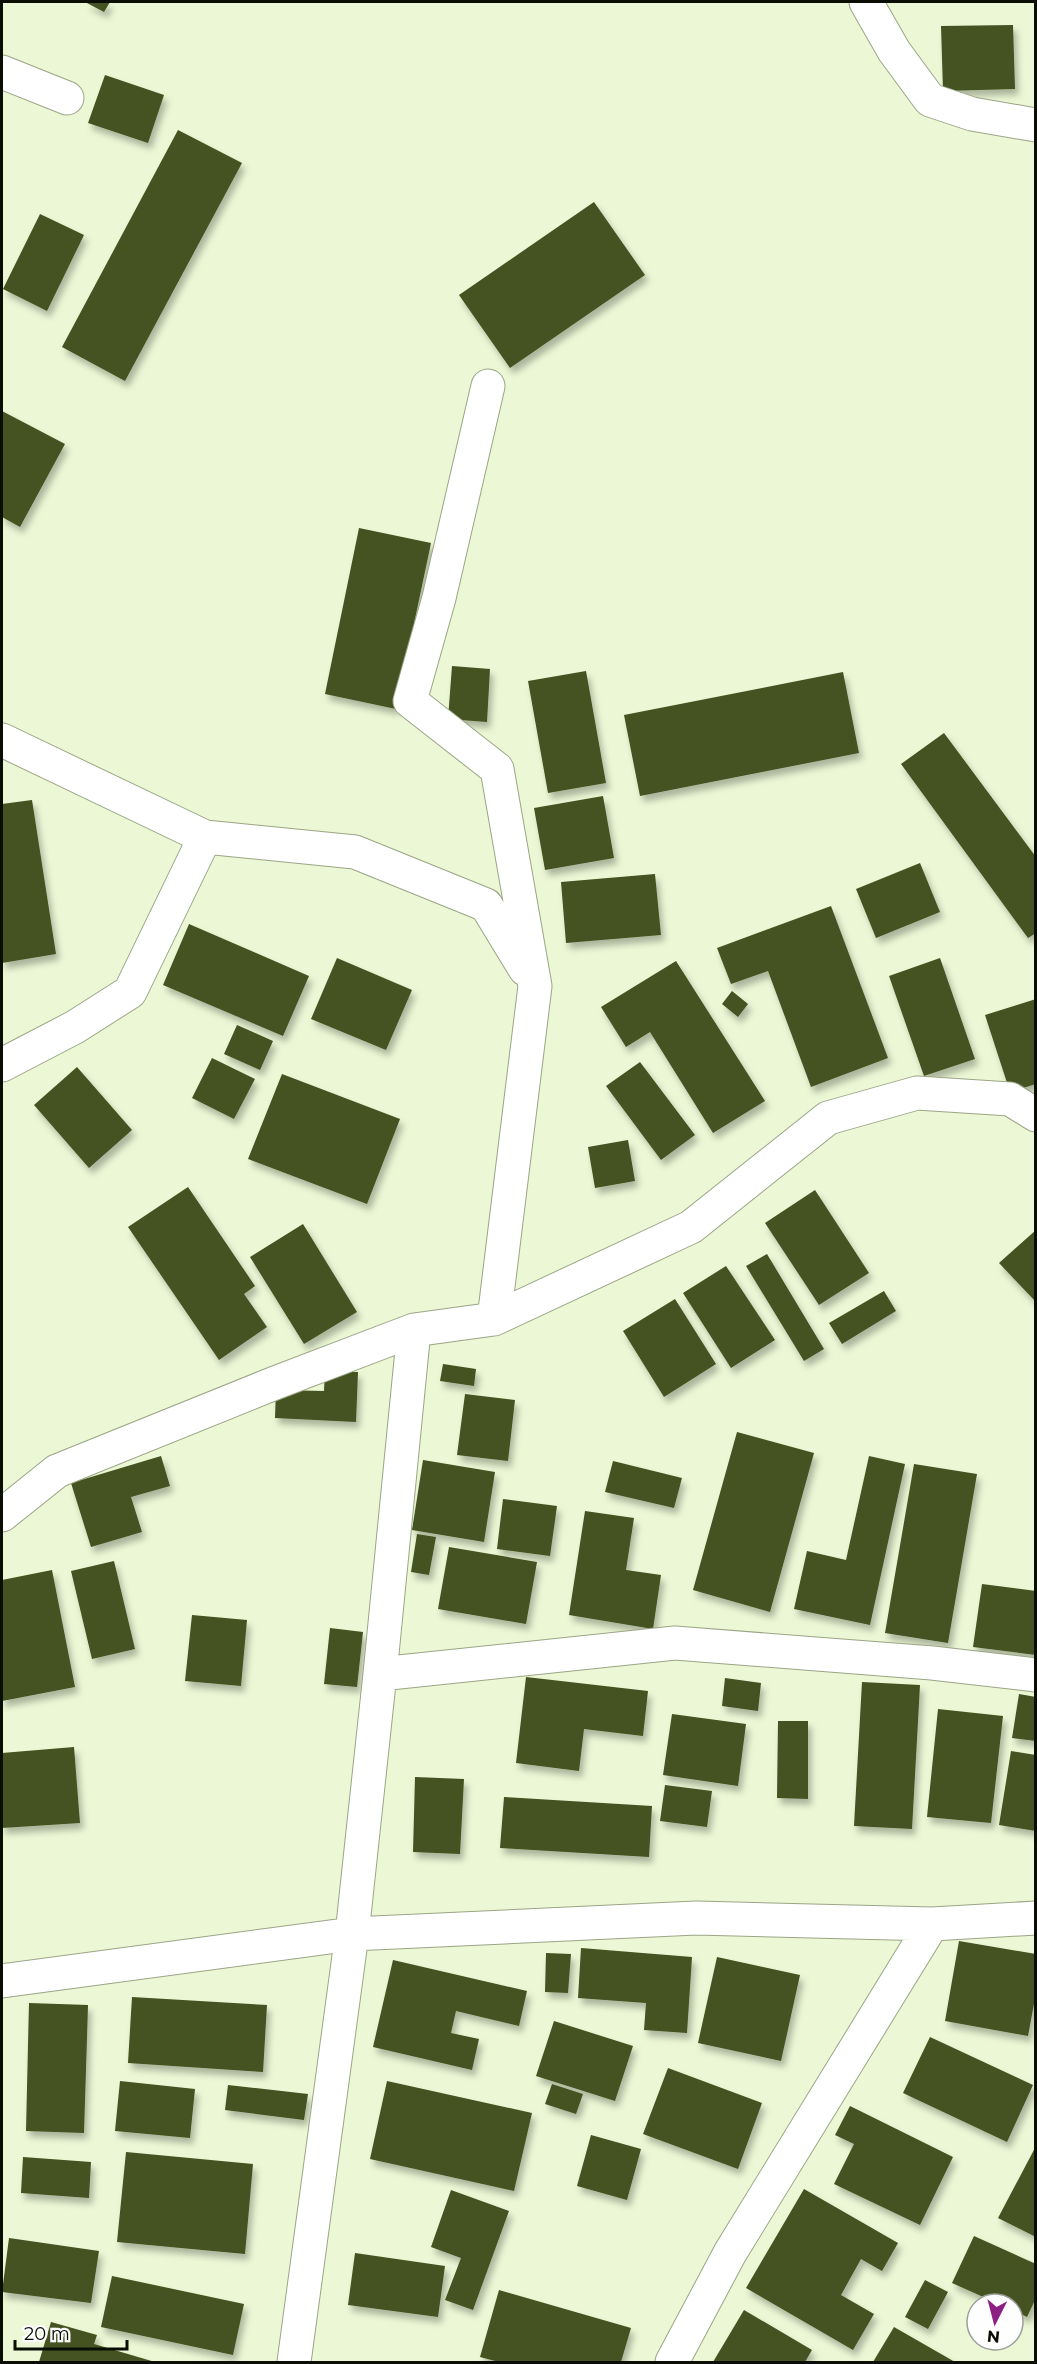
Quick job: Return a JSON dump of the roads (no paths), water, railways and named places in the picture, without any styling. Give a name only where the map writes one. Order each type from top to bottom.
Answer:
[{"type":"street","points":[[866,2],[894,51],[930,100],[972,114],[1035,125]]},
{"type":"street","points":[[2,72],[67,98]]},
{"type":"street","points":[[488,386],[439,598],[410,701],[496,770],[535,986],[494,1319]]},
{"type":"street","points":[[2,740],[205,837],[355,852],[486,904],[535,986]]},
{"type":"street","points":[[2,1065],[75,1027],[130,992],[205,837]]},
{"type":"street","points":[[2,1515],[57,1471],[274,1383],[414,1330],[494,1319],[690,1227],[828,1118],[917,1093],[1010,1100],[1035,1115]]},
{"type":"street","points":[[294,2362],[352,1934],[414,1330]]},
{"type":"street","points":[[380,1674],[675,1643],[932,1663],[1035,1675]]},
{"type":"street","points":[[2,1980],[352,1934],[696,1918],[932,1924],[1035,1918]]},
{"type":"street","points":[[672,2362],[730,2253],[932,1924]]}]
